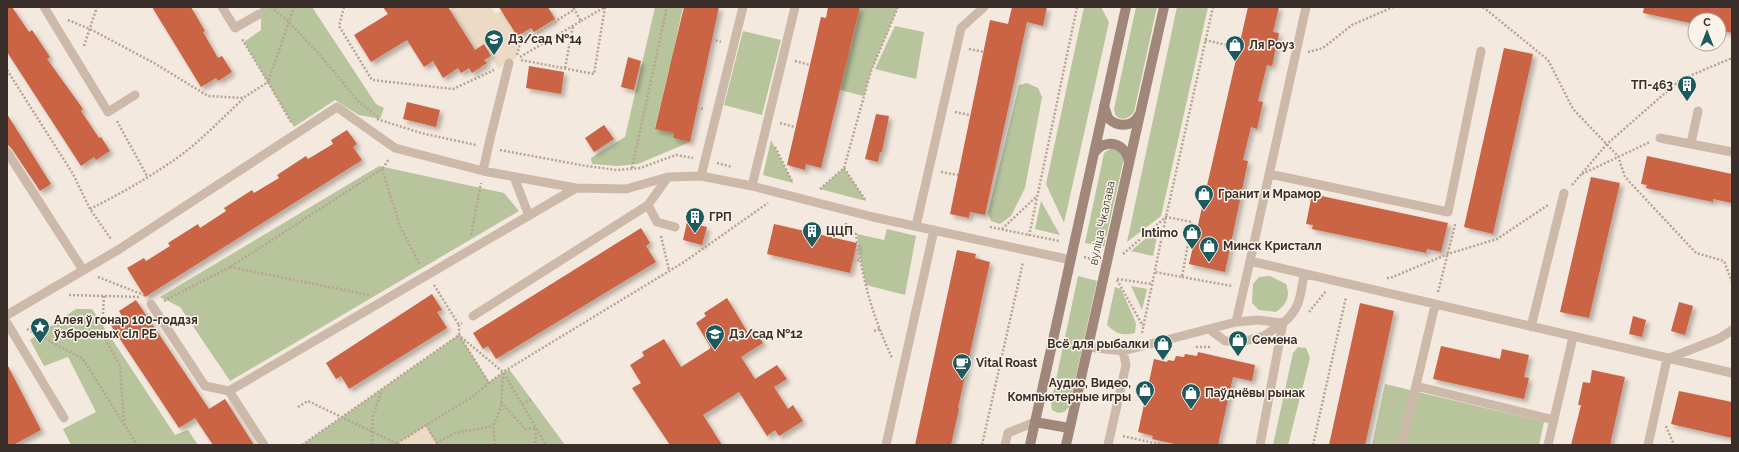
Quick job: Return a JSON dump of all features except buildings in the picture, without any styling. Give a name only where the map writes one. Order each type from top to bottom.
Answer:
[{"type":"main road","name":"вуліца Чкалава","points":[[1030,445],[1126,7]]},
{"type":"main road","name":"вуліца Чкалава","points":[[1066,445],[1164,7]]},
{"type":"main road","points":[[1104,106],[1108,118],[1118,125],[1131,123],[1137,119],[1140,113]]},
{"type":"main road","points":[[1094,153],[1097,149],[1106,144],[1116,144],[1125,151],[1129,162]]},
{"type":"main road","points":[[1035,422],[1069,428]]},
{"type":"lane","points":[[222,7],[236,28],[259,14]]},
{"type":"lane","points":[[701,176],[743,7]]},
{"type":"lane","points":[[752,186],[795,7]]},
{"type":"lane","points":[[916,226],[961,28],[984,7]]},
{"type":"lane","points":[[1236,322],[1306,7]]},
{"type":"lane","points":[[45,9],[108,112],[134,96]]},
{"type":"lane","points":[[1268,174],[1448,212],[1482,51]]},
{"type":"lane","points":[[483,171],[488,148],[513,61]]},
{"type":"lane","points":[[7,315],[118,250],[337,107],[395,148],[483,171],[576,188],[626,189],[668,177],[701,176],[752,186],[846,210],[1071,260]]},
{"type":"lane","points":[[1692,143],[1698,111]]},
{"type":"lane","points":[[1660,138],[1732,152]]},
{"type":"lane","points":[[7,152],[83,270]]},
{"type":"lane","points":[[514,177],[529,216]]},
{"type":"lane","points":[[473,316],[648,205],[668,177]]},
{"type":"lane","points":[[154,302],[205,386],[229,391],[576,188]]},
{"type":"lane","points":[[1531,327],[1564,194]]},
{"type":"lane","points":[[648,205],[657,222],[675,227]]},
{"type":"lane","points":[[886,445],[934,230]]},
{"type":"lane","points":[[1250,261],[1666,359],[1732,373]]},
{"type":"lane","points":[[1208,329],[1225,341],[1244,341],[1264,336],[1294,314],[1299,301],[1304,274]]},
{"type":"lane","points":[[1402,445],[1435,305]]},
{"type":"lane","points":[[1088,347],[1123,351],[1236,322],[1258,320],[1283,323]]},
{"type":"lane","points":[[1258,320],[1264,336]]},
{"type":"lane","points":[[7,323],[64,418]]},
{"type":"lane","points":[[1260,445],[1283,323]]},
{"type":"lane","points":[[1666,359],[1720,338],[1732,330]]},
{"type":"lane","points":[[1548,445],[1573,337]]},
{"type":"lane","points":[[1108,445],[1126,366],[1123,351]]},
{"type":"lane","points":[[1648,445],[1666,359]]},
{"type":"lane","points":[[1416,386],[1554,420]]},
{"type":"lane","points":[[229,391],[264,445]]},
{"type":"lane","points":[[1005,445],[1008,433],[1035,422]]},
{"type":"path","points":[[77,63],[90,29],[96,7]]},
{"type":"path","points":[[271,7],[289,22],[321,56],[358,101],[380,118],[421,133],[488,148],[586,166],[618,170],[640,168],[676,155],[705,160],[755,173]]},
{"type":"path","points":[[90,209],[111,199],[177,158],[243,98],[268,82],[294,7]]},
{"type":"path","points":[[344,7],[339,26],[372,80],[453,89],[513,61],[605,7]]},
{"type":"path","points":[[513,61],[565,68],[594,74],[605,7]]},
{"type":"path","points":[[632,168],[667,7]]},
{"type":"path","points":[[820,190],[844,168],[870,71],[898,7]]},
{"type":"path","points":[[982,445],[1026,250],[1077,7]]},
{"type":"path","points":[[1139,347],[1154,272],[1213,7]]},
{"type":"path","points":[[1295,56],[1324,48],[1352,25],[1393,7]]},
{"type":"path","points":[[1483,7],[1548,60],[1573,109],[1618,156],[1625,177],[1696,253],[1724,261],[1732,282]]},
{"type":"path","points":[[513,61],[520,44],[574,8],[581,21]]},
{"type":"path","points":[[45,9],[90,29],[154,63],[208,96],[243,98]]},
{"type":"path","points":[[565,68],[573,25]]},
{"type":"path","points":[[236,28],[297,133]]},
{"type":"path","points":[[712,39],[725,42]]},
{"type":"path","points":[[1205,40],[1238,48]]},
{"type":"path","points":[[1564,194],[1606,144],[1680,80],[1732,58]]},
{"type":"path","points":[[790,60],[810,65]]},
{"type":"path","points":[[7,70],[73,174],[90,209],[118,250]]},
{"type":"path","points":[[112,110],[147,176]]},
{"type":"path","points":[[356,120],[380,118]]},
{"type":"path","points":[[775,122],[795,127]]},
{"type":"path","points":[[1580,176],[1618,156],[1660,138]]},
{"type":"path","points":[[774,146],[793,183]]},
{"type":"path","points":[[154,302],[163,301],[230,267],[382,169],[395,148]]},
{"type":"path","points":[[844,168],[866,201]]},
{"type":"path","points":[[382,169],[400,226],[426,276],[433,284],[459,325],[459,335],[489,383]]},
{"type":"path","points":[[929,169],[958,175]]},
{"type":"path","points":[[468,251],[483,171]]},
{"type":"path","points":[[788,181],[800,184]]},
{"type":"path","points":[[813,188],[827,191]]},
{"type":"path","points":[[395,444],[472,397],[503,372],[670,270],[782,194]]},
{"type":"path","points":[[1002,230],[1037,196]]},
{"type":"path","points":[[862,200],[871,202]]},
{"type":"path","points":[[846,210],[846,229],[856,234],[859,260],[871,308],[902,377]]},
{"type":"path","points":[[1435,305],[1455,225],[1448,212]]},
{"type":"path","points":[[1121,260],[1123,254],[1166,217]]},
{"type":"path","points":[[1166,217],[1192,222],[1182,277]]},
{"type":"path","points":[[657,222],[670,270]]},
{"type":"path","points":[[987,227],[1029,234],[1058,241]]},
{"type":"path","points":[[1083,252],[1082,257],[1092,259],[1090,266]]},
{"type":"path","points":[[853,260],[859,260]]},
{"type":"path","points":[[230,267],[387,299]]},
{"type":"path","points":[[66,294],[147,297],[83,270]]},
{"type":"path","points":[[1118,272],[1116,278],[1143,327]]},
{"type":"path","points":[[1154,272],[1244,288]]},
{"type":"path","points":[[1116,278],[1152,284]]},
{"type":"path","points":[[1313,445],[1348,284]]},
{"type":"path","points":[[104,296],[102,333],[120,366],[124,423]]},
{"type":"path","points":[[459,325],[473,316]]},
{"type":"path","points":[[21,326],[83,359],[137,445]]},
{"type":"path","points":[[874,331],[880,329]]},
{"type":"path","points":[[459,335],[503,372],[546,445]]},
{"type":"path","points":[[302,445],[343,418],[459,335]]},
{"type":"path","points":[[496,445],[493,426],[501,402],[503,372]]},
{"type":"path","points":[[372,445],[373,416],[382,390]]},
{"type":"path","points":[[522,404],[532,398]]},
{"type":"path","points":[[298,407],[308,401],[395,444],[400,445]]},
{"type":"path","points":[[501,402],[525,429],[536,428]]},
{"type":"path","points":[[426,425],[437,444],[455,433],[493,426]]},
{"type":"path","points":[[535,445],[536,428]]},
{"type":"path","points":[[1120,440],[1121,435],[1162,445]]},
{"type":"green space","points":[[260,7],[312,7],[376,104],[384,108],[380,119],[359,115],[335,100],[294,127],[244,42],[261,30]]},
{"type":"green space","points":[[655,7],[683,7],[673,54],[674,70],[669,69],[655,128],[674,133],[673,138],[690,142],[638,164],[618,166],[592,164],[591,158],[625,137]]},
{"type":"green space","points":[[860,7],[898,7],[871,71],[864,96],[840,90],[846,65],[842,63],[845,49],[850,50]]},
{"type":"green space","points":[[1084,7],[1101,7],[1109,22],[1064,223],[1046,184]]},
{"type":"green space","points":[[1136,7],[1157,7],[1134,112],[1128,117],[1122,119],[1117,116],[1114,109]]},
{"type":"green space","points":[[1177,7],[1208,7],[1161,216],[1127,242]]},
{"type":"green space","points":[[895,26],[924,32],[916,79],[875,69]]},
{"type":"green space","points":[[743,31],[781,40],[762,115],[724,105]]},
{"type":"green space","points":[[1027,83],[1038,88],[1042,97],[1025,188],[1011,216],[1000,224],[991,221],[988,213],[1019,85]]},
{"type":"green space","points":[[771,140],[793,183],[763,175]]},
{"type":"green space","points":[[1110,149],[1119,151],[1124,158],[1104,247],[1085,243],[1104,153]]},
{"type":"green space","points":[[379,166],[504,193],[519,211],[230,381],[180,307],[160,297]]},
{"type":"green space","points":[[844,168],[866,201],[820,189]]},
{"type":"green space","points":[[1041,201],[1060,235],[1035,229]]},
{"type":"green space","points":[[1159,227],[1153,256],[1131,251]]},
{"type":"green space","points":[[887,229],[916,236],[905,295],[866,285],[857,234],[884,240]]},
{"type":"green space","points":[[1078,276],[1097,281],[1069,407],[1064,412],[1058,413],[1052,410],[1051,403]]},
{"type":"green space","points":[[1270,276],[1286,284],[1288,293],[1287,300],[1276,312],[1259,310],[1252,303],[1253,284],[1259,277]]},
{"type":"green space","points":[[1131,286],[1147,289],[1142,310]]},
{"type":"green space","points":[[1115,287],[1121,289],[1136,323],[1135,333],[1120,334],[1107,325]]},
{"type":"green space","points":[[76,309],[92,309],[175,435],[188,430],[198,445],[71,445],[63,429],[96,412],[68,357],[44,366],[30,340]]},
{"type":"green space","points":[[459,335],[489,382],[509,369],[565,445],[302,445]]},
{"type":"green space","points":[[1298,347],[1306,348],[1310,358],[1288,445],[1273,445],[1293,353]]},
{"type":"green space","points":[[1385,384],[1544,422],[1539,445],[1372,445]]},
{"type":"shaded area","points":[[453,7],[491,7],[495,14],[502,11],[520,44],[516,58],[498,68],[484,44],[475,50],[457,33],[462,30],[458,22],[443,14]]},
{"type":"shaded area","points":[[426,426],[437,445],[401,445],[397,443]]},
{"type":"place","name":"Дз/сад №14","points":[[494,56]]},
{"type":"place","name":"Ля Роуз","points":[[1235,62]]},
{"type":"place","name":"ТП-463","points":[[1687,102]]},
{"type":"place","name":"Гранит и Мрамор","points":[[1204,211]]},
{"type":"place","name":"ГРП","points":[[695,234]]},
{"type":"place","name":"ЦЦП","points":[[812,248]]},
{"type":"place","name":"Intimo","points":[[1192,250]]},
{"type":"place","name":"Минск Кристалл","points":[[1209,263]]},
{"type":"place","name":"Алея ў гонар 100-годдзя ўзброеных сіл РБ","points":[[40,344]]},
{"type":"place","name":"Дз/сад №12","points":[[715,351]]},
{"type":"place","name":"Семена","points":[[1238,357]]},
{"type":"place","name":"Всё для рыбалки","points":[[1163,361]]},
{"type":"place","name":"Vital Roast","points":[[962,380]]},
{"type":"place","name":"Аудио, Видео, Компьютерные игры","points":[[1145,407]]},
{"type":"place","name":"Паўднёвы рынак","points":[[1191,410]]}]
